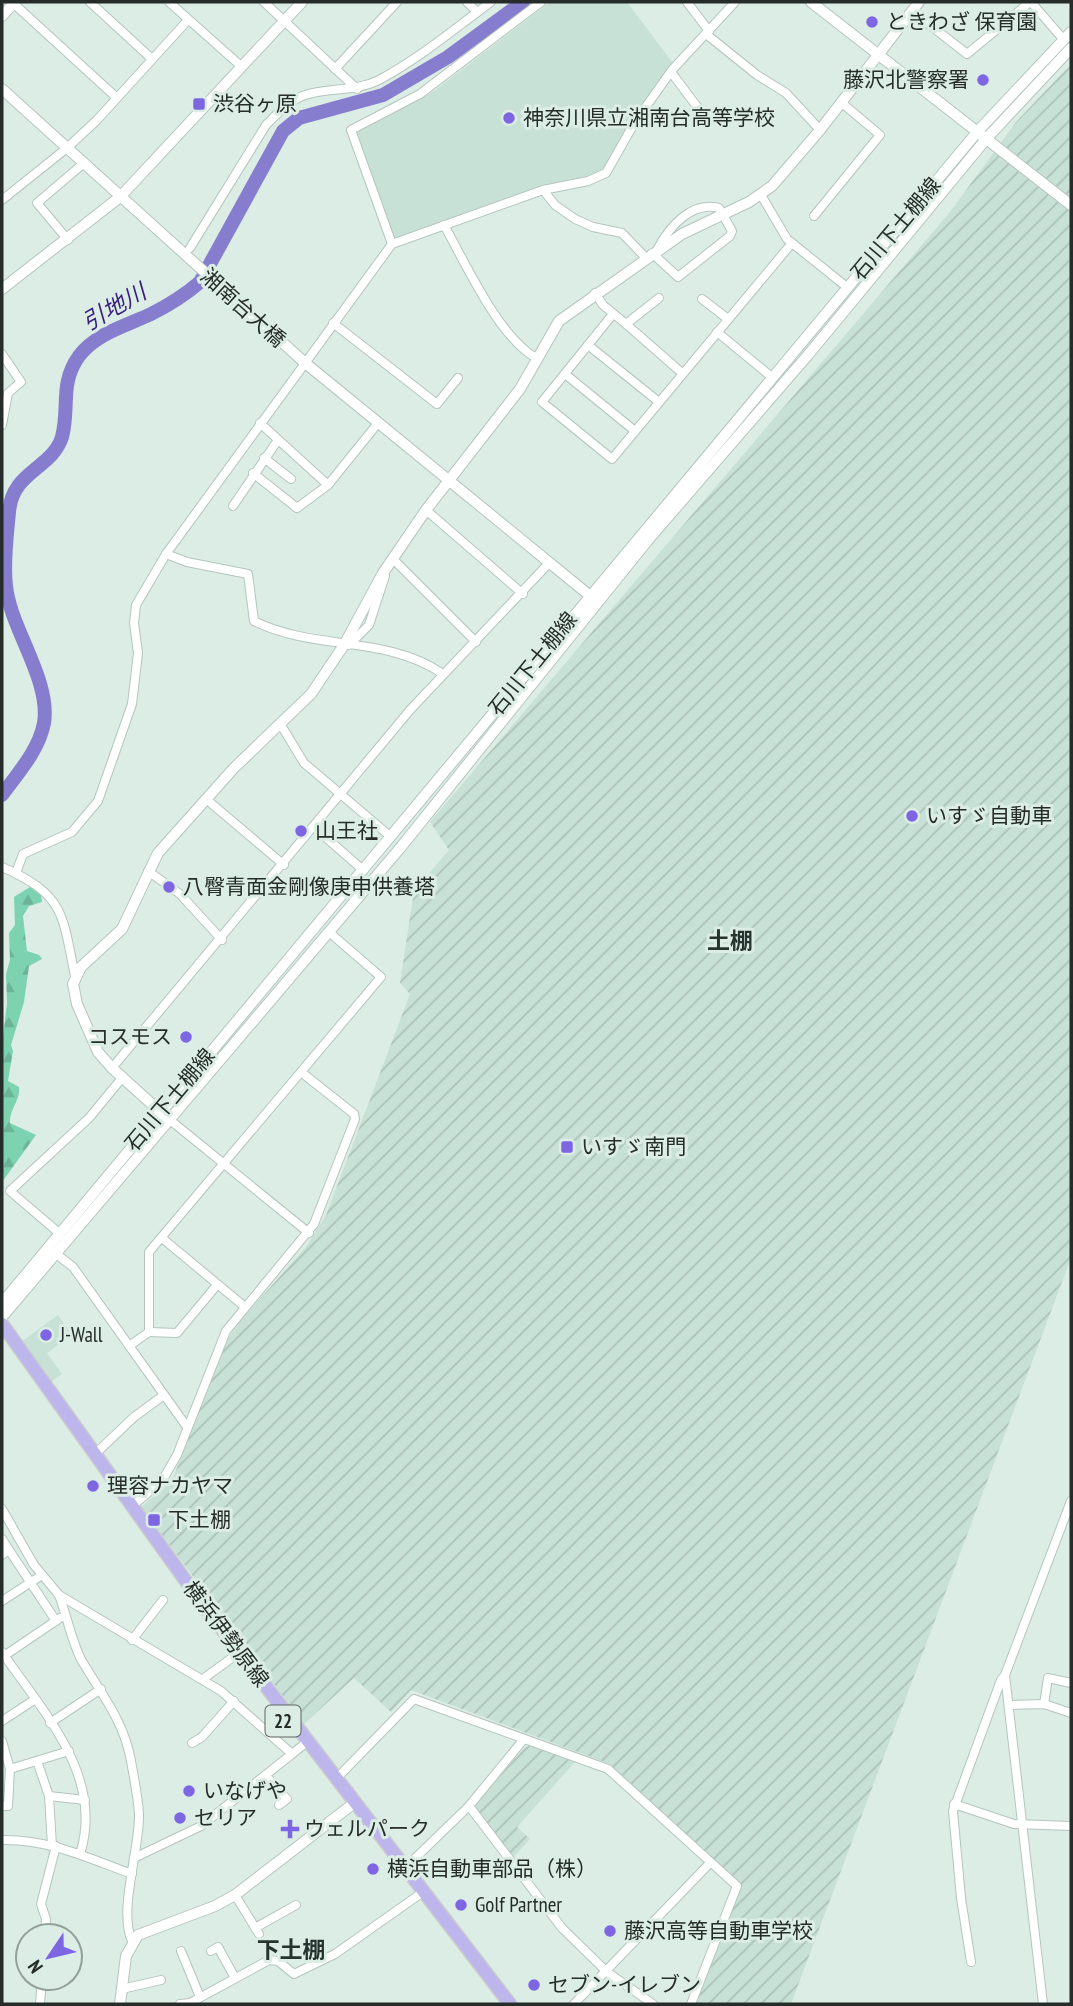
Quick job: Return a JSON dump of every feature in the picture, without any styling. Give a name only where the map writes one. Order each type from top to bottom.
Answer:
[{"type":"main road","name":"横浜伊勢原線","points":[[2,1324],[131,1507],[405,1868],[502,2004]]},
{"type":"main road","name":"横浜伊勢原線","points":[[2,1337],[297,1750],[349,1807],[510,2004]]},
{"type":"street","points":[[2,16],[13,2],[117,98]]},
{"type":"street","points":[[90,2],[152,59]]},
{"type":"street","points":[[169,2],[242,67]]},
{"type":"street","points":[[264,2],[357,89]]},
{"type":"street","points":[[2,289],[120,197],[302,2]]},
{"type":"street","points":[[335,69],[397,2]]},
{"type":"street","points":[[467,2],[478,12]]},
{"type":"street","points":[[186,251],[266,125],[283,108],[304,95],[357,89],[379,80],[451,34],[491,2]]},
{"type":"street","points":[[392,244],[351,130],[420,94],[541,2]]},
{"type":"street","points":[[687,2],[707,32],[786,93],[820,130]]},
{"type":"street","points":[[16,873],[23,854],[72,832],[98,801],[132,704],[138,653],[134,623],[136,605],[166,554],[392,244],[543,190],[588,181],[606,173],[635,122],[671,72],[735,2]]},
{"type":"street","points":[[811,2],[1071,205]]},
{"type":"street","points":[[75,976],[122,929],[158,853],[205,799],[311,694],[347,645],[391,563],[426,510],[520,389],[559,321],[652,254],[723,213],[761,195],[820,130],[880,56],[919,2]]},
{"type":"street","points":[[912,11],[967,54],[1030,2],[1067,36]]},
{"type":"street","points":[[2,188],[5,197],[67,148],[188,20]]},
{"type":"street","name":"石川下土棚線","points":[[2,1303],[593,598],[978,131],[1067,36]]},
{"type":"street","name":"石川下土棚線","points":[[2,1317],[401,847],[593,598],[808,355],[987,138],[1071,48]]},
{"type":"street","points":[[671,72],[707,120]]},
{"type":"street","name":"湘南台大橋","points":[[2,89],[120,197],[186,251],[304,362],[593,598]]},
{"type":"street","points":[[814,216],[880,135],[842,103]]},
{"type":"street","points":[[68,240],[37,202],[83,163]]},
{"type":"street","points":[[543,190],[555,205],[575,219],[593,227],[622,233],[678,277],[730,236],[732,231],[719,208],[709,206],[692,210],[666,235],[652,254]]},
{"type":"street","points":[[761,195],[792,243],[848,288]]},
{"type":"street","points":[[444,225],[462,263],[513,341],[536,358]]},
{"type":"street","points":[[613,314],[542,402],[612,459],[792,243]]},
{"type":"street","points":[[595,293],[613,314],[682,373]]},
{"type":"street","points":[[625,324],[659,298]]},
{"type":"street","points":[[702,299],[728,319]]},
{"type":"street","points":[[334,323],[437,404],[458,378]]},
{"type":"street","points":[[717,332],[773,378]]},
{"type":"street","points":[[588,345],[659,402]]},
{"type":"street","points":[[2,354],[21,382],[8,393],[2,425]]},
{"type":"street","points":[[565,373],[635,430]]},
{"type":"street","points":[[260,423],[328,485]]},
{"type":"street","points":[[253,474],[297,508],[328,485],[378,423]]},
{"type":"street","points":[[233,506],[278,440]]},
{"type":"street","points":[[264,458],[291,479]]},
{"type":"street","points":[[426,510],[523,594]]},
{"type":"street","points":[[166,554],[187,562],[248,574],[254,621],[300,639],[394,651],[443,674]]},
{"type":"street","points":[[112,1068],[443,674],[523,594],[550,562]]},
{"type":"street","points":[[391,563],[476,642]]},
{"type":"street","points":[[281,725],[304,763],[401,847]]},
{"type":"street","points":[[205,799],[284,865]]},
{"type":"street","points":[[315,828],[363,870]]},
{"type":"street","points":[[2,867],[43,890],[59,907],[75,976],[75,994],[98,1052],[160,1112],[309,1233]]},
{"type":"street","points":[[148,871],[180,894],[222,940]]},
{"type":"street","points":[[149,1332],[149,1252],[381,976],[329,932]]},
{"type":"street","points":[[131,1507],[166,1475],[226,1331],[309,1233],[320,1214],[355,1119],[354,1114],[302,1072]]},
{"type":"street","points":[[59,1233],[10,1191],[89,1118],[122,1078]]},
{"type":"street","points":[[162,1238],[245,1307]]},
{"type":"street","points":[[55,1252],[73,1267],[187,1427]]},
{"type":"street","points":[[129,1346],[149,1332],[177,1333],[217,1285]]},
{"type":"street","points":[[94,1455],[134,1417],[164,1395]]},
{"type":"street","points":[[971,1962],[952,1829],[954,1804],[1071,1501]]},
{"type":"street","points":[[2,1509],[42,1575],[59,1595],[203,1679],[297,1750],[201,1826],[134,1858]]},
{"type":"street","points":[[2,1539],[5,1553],[30,1581],[56,1621]]},
{"type":"street","points":[[2,1601],[42,1575]]},
{"type":"street","points":[[59,1595],[80,1658],[101,1689],[124,1732],[131,1759],[139,1814],[128,1930],[132,1941],[120,2004]]},
{"type":"street","points":[[132,1640],[163,1600]]},
{"type":"street","points":[[66,1614],[3,1654],[69,1751],[85,1800],[80,1854]]},
{"type":"street","points":[[203,1679],[233,1657]]},
{"type":"street","points":[[1005,1675],[1043,2004]]},
{"type":"street","points":[[1044,1704],[1048,1678],[1071,1683]]},
{"type":"street","points":[[50,1723],[101,1689]]},
{"type":"street","points":[[336,1779],[414,1699],[608,1769],[737,1886],[691,2004]]},
{"type":"street","points":[[2,1721],[34,1700]]},
{"type":"street","points":[[192,1743],[202,1737],[234,1701]]},
{"type":"street","points":[[1009,1705],[1044,1704],[1071,1713]]},
{"type":"street","points":[[405,1868],[468,1806],[524,1739]]},
{"type":"street","points":[[2,1741],[10,1769],[8,1806],[2,1806]]},
{"type":"street","points":[[10,1769],[69,1751]]},
{"type":"street","points":[[37,1760],[49,1796],[54,1846],[41,1904],[46,1922]]},
{"type":"street","points":[[266,1776],[289,1796],[279,1805]]},
{"type":"street","points":[[49,1796],[85,1800]]},
{"type":"street","points":[[954,1804],[1024,1825],[1071,1826]]},
{"type":"street","points":[[468,1806],[562,1928],[607,1972],[653,2004]]},
{"type":"street","points":[[132,1941],[144,1931],[215,1906],[235,1895],[349,1807]]},
{"type":"street","points":[[2,1840],[54,1846],[132,1874]]},
{"type":"street","points":[[574,2004],[710,1863]]},
{"type":"street","points":[[180,2004],[200,1997],[269,1960],[278,1961],[293,1974],[335,1954],[421,1894]]},
{"type":"street","points":[[235,1895],[257,1931],[296,1905]]},
{"type":"street","points":[[218,1947],[235,1978]]},
{"type":"street","points":[[181,1951],[200,1997]]},
{"type":"street","points":[[122,1989],[160,1980]]},
{"type":"shaded area","name":"神奈川県立湘南台高等学校","points":[[550,2],[627,2],[673,63],[638,110],[609,164],[598,177],[394,241],[354,133],[434,91]]},
{"type":"shaded area","points":[[1071,64],[1071,1258],[791,2004],[695,2004],[740,1884],[610,1764],[411,1690],[391,1712],[354,1678],[304,1724],[141,1507],[172,1481],[223,1345],[243,1318],[306,1247],[326,1215],[410,994],[400,983],[414,891],[449,850],[430,822],[950,212],[1016,122]]},
{"type":"shaded area","points":[[58,1315],[72,1335],[47,1353],[62,1374],[51,1382],[21,1342]]},
{"type":"shaded area","points":[[530,1745],[575,1762],[517,1827],[530,1839],[513,1858],[474,1806],[524,1748]]},
{"type":"green space","points":[[30,887],[41,895],[42,902],[29,906],[23,916],[27,951],[39,955],[42,959],[29,966],[24,1002],[11,1045],[13,1051],[8,1081],[19,1087],[10,1123],[36,1135],[2,1182],[2,1046],[7,1003],[6,974],[10,960],[9,933],[15,925],[14,897]]},
{"type":"waterway","name":"引地川","points":[[2,795],[38,743],[44,723],[45,706],[42,689],[9,602],[6,586],[5,558],[9,512],[17,487],[50,456],[62,437],[69,376],[79,356],[94,341],[164,307],[200,282],[283,131],[299,118],[383,95],[448,57],[523,2]]},
{"type":"place","name":"ときわざ 保育園","points":[[872,22]]},
{"type":"place","name":"藤沢北警察署","points":[[983,80]]},
{"type":"place","name":"渋谷ヶ原","points":[[199,104]]},
{"type":"place","name":"神奈川県立湘南台高等学校","points":[[509,118]]},
{"type":"place","name":"いすゞ自動車","points":[[912,816]]},
{"type":"place","name":"山王社","points":[[301,831]]},
{"type":"place","name":"八臀青面金剛像庚申供養塔","points":[[169,887]]},
{"type":"place","name":"コスモス","points":[[186,1037]]},
{"type":"place","name":"いすゞ南門","points":[[567,1147]]},
{"type":"place","name":"J-Wall","points":[[46,1335]]},
{"type":"place","name":"理容ナカヤマ","points":[[93,1486]]},
{"type":"place","name":"下土棚","points":[[154,1520]]},
{"type":"place","name":"いなげや","points":[[189,1791]]},
{"type":"place","name":"セリア","points":[[180,1818]]},
{"type":"place","name":"ウェルパーク","points":[[290,1829]]},
{"type":"place","name":"横浜自動車部品（株）","points":[[373,1869]]},
{"type":"place","name":"Golf Partner","points":[[461,1905]]},
{"type":"place","name":"藤沢高等自動車学校","points":[[610,1931]]},
{"type":"place","name":"セブン-イレブン","points":[[534,1985]]},
{"type":"district","name":"土棚","points":[[730,941]]},
{"type":"district","name":"下土棚","points":[[291,1950]]}]
